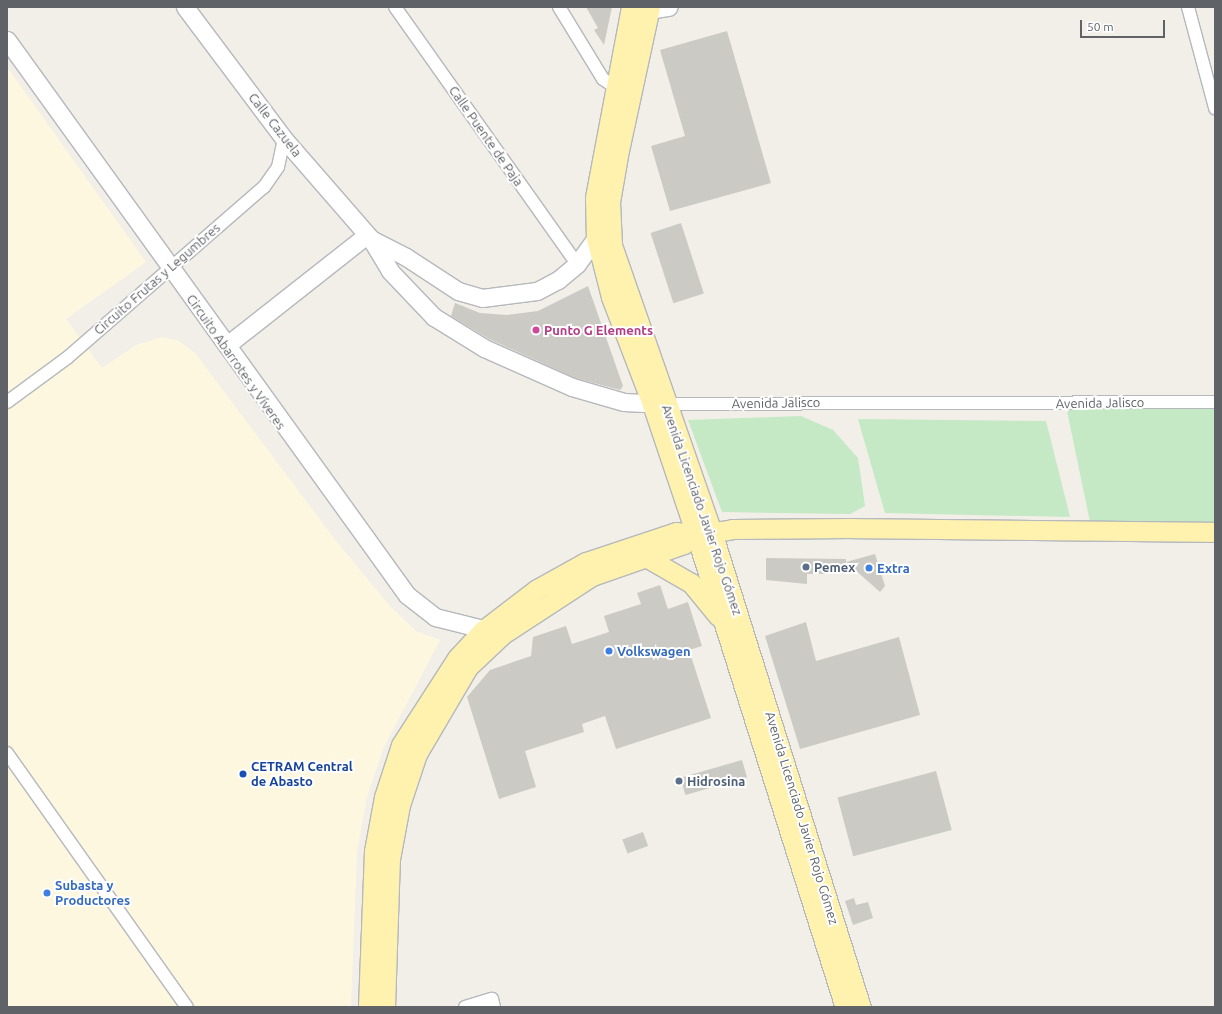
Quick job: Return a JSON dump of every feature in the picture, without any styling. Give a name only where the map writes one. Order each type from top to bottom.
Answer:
[{"type":"main road","name":"Calle Cazuela","points":[[185,7],[284,139],[369,237],[381,260]]},
{"type":"main road","points":[[631,10],[669,7]]},
{"type":"main road","name":"Avenida Licenciado Javier Rojo Gómez","points":[[650,9],[624,92],[595,198],[596,238],[611,297],[659,404]]},
{"type":"main road","name":"Avenida Licenciado Javier Rojo Gómez","points":[[624,92],[631,10]]},
{"type":"main road","name":"Circuito Abarrotes y Víveres","points":[[7,40],[168,267],[227,345],[277,419],[407,596],[435,617],[482,631],[503,634]]},
{"type":"main road","name":"Avenida Licenciado Javier Rojo Gómez","points":[[617,121],[610,202],[612,245],[659,404],[704,534],[824,915],[845,1007]]},
{"type":"main road","name":"Calle Cazuela","points":[[369,237],[406,257],[458,291],[482,298],[537,291],[558,280],[577,264],[596,238]]},
{"type":"main road","points":[[227,345],[369,237]]},
{"type":"main road","name":"Avenida Jalisco","points":[[381,260],[434,317],[484,348],[572,387],[624,402],[659,404]]},
{"type":"main road","points":[[368,1007],[370,905],[384,797],[401,745],[427,700],[457,658],[482,631],[537,589],[586,562],[676,532],[704,534],[852,528],[1215,532]]},
{"type":"main road","name":"Avenida Licenciado Javier Rojo Gómez","points":[[704,534],[726,627],[824,915],[861,1007]]},
{"type":"main road","points":[[385,1007],[390,859],[400,805],[416,754],[442,708],[468,667],[503,634],[592,576],[644,556],[684,544],[704,534]]},
{"type":"main road","points":[[644,556],[691,583],[726,627]]},
{"type":"street","name":"Calle Puente de Paja","points":[[395,7],[577,264]]},
{"type":"street","points":[[559,7],[593,65],[624,92]]},
{"type":"street","points":[[1188,7],[1215,108]]},
{"type":"street","name":"Circuito Frutas y Legumbres","points":[[7,402],[67,358],[168,267],[273,178],[284,139]]},
{"type":"street","name":"Avenida Jalisco","points":[[659,404],[1215,402]]},
{"type":"street","points":[[7,753],[187,1007]]},
{"type":"street","points":[[465,1007],[493,1003]]},
{"type":"shaded area","points":[[7,67],[146,262],[66,319],[102,368],[136,345],[163,337],[179,341],[195,353],[337,542],[389,605],[416,631],[440,640],[384,747],[367,797],[357,852],[351,1007],[7,1007]]},
{"type":"green space","points":[[1215,404],[1215,522],[1090,522],[1066,406]]},
{"type":"green space","points":[[801,416],[833,430],[858,458],[865,506],[850,514],[722,512],[688,420]]},
{"type":"green space","points":[[858,419],[1046,421],[1070,517],[885,513]]},
{"type":"building","points":[[586,7],[612,7],[604,45],[594,30],[598,28]]},
{"type":"building","points":[[727,31],[771,183],[670,211],[651,146],[685,136],[660,50]]},
{"type":"building","points":[[681,223],[704,293],[673,303],[651,233]]},
{"type":"building","name":"Punto G Elements","points":[[588,286],[623,386],[620,390],[575,378],[489,339],[451,316],[455,303],[480,313],[507,315],[538,311]]},
{"type":"building","points":[[875,554],[885,586],[880,592],[846,562]]},
{"type":"building","name":"Pemex","points":[[766,558],[846,559],[846,574],[807,574],[807,584],[766,580]]},
{"type":"building","points":[[660,585],[668,609],[688,602],[702,646],[689,650],[711,718],[616,749],[605,716],[582,724],[584,732],[525,751],[536,787],[499,799],[467,697],[490,670],[531,656],[533,637],[566,626],[572,644],[609,632],[604,616],[641,604],[637,593]]},
{"type":"building","points":[[806,622],[816,661],[899,637],[920,715],[800,749],[765,636]]},
{"type":"building","points":[[742,760],[747,777],[685,795],[680,778]]},
{"type":"building","points":[[936,771],[952,830],[853,856],[837,797]]},
{"type":"building","points":[[643,832],[648,846],[627,854],[622,840]]},
{"type":"building","points":[[854,898],[856,905],[868,902],[873,918],[853,925],[845,901]]},
{"type":"place","name":"Punto G Elements","points":[[536,330]]},
{"type":"place","name":"Pemex","points":[[806,567]]},
{"type":"place","name":"Extra","points":[[869,568]]},
{"type":"place","name":"Volkswagen","points":[[609,651]]},
{"type":"place","name":"CETRAM Central de Abasto","points":[[243,774]]},
{"type":"place","name":"Hidrosina","points":[[679,781]]},
{"type":"place","name":"Subasta y Productores","points":[[47,893]]}]
